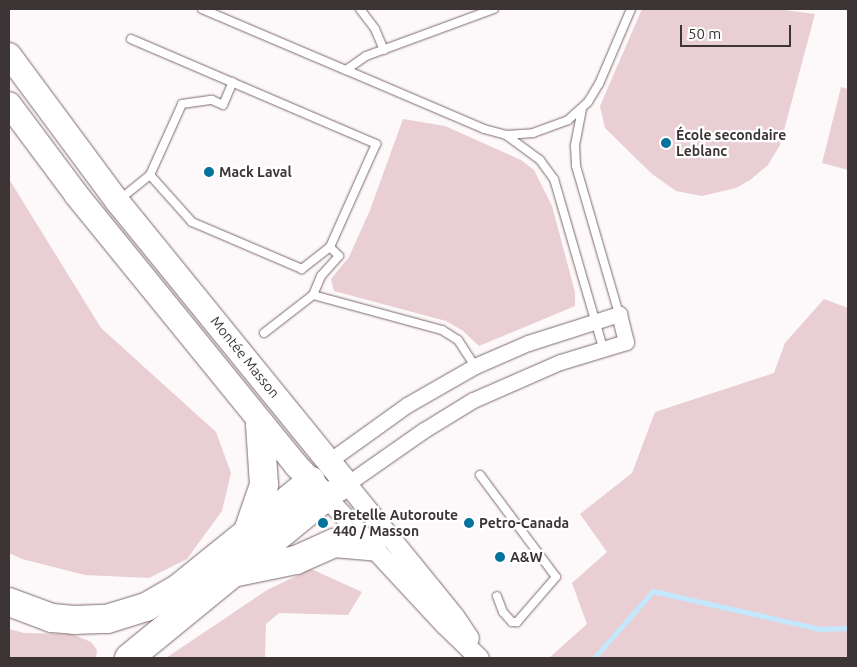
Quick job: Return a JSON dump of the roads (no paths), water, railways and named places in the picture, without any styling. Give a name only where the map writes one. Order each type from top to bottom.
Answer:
[{"type":"highway","points":[[248,533],[264,485],[260,424]]},
{"type":"highway","points":[[9,602],[63,619],[96,620],[126,614],[165,598],[248,533],[328,487]]},
{"type":"highway","points":[[129,658],[233,573],[328,487]]},
{"type":"highway","points":[[233,573],[296,560],[334,543],[372,546]]},
{"type":"main road","name":"Montée Masson","points":[[9,55],[117,201],[329,461]]},
{"type":"main road","name":"Montée Masson","points":[[9,104],[82,201],[260,424],[328,487]]},
{"type":"main road","points":[[328,487],[329,461]]},
{"type":"street","points":[[328,487],[473,400],[525,376],[603,348],[626,342],[619,314],[595,320],[475,366],[407,405],[329,461]]},
{"type":"street","name":"Montée Masson","points":[[328,487],[372,546],[480,658]]},
{"type":"street","name":"Montée Masson","points":[[328,487],[455,617],[480,658]]},
{"type":"lane","points":[[202,9],[453,117],[506,135],[540,160],[554,179],[603,348]]},
{"type":"lane","points":[[360,9],[375,29],[384,50]]},
{"type":"lane","points":[[346,70],[357,60],[494,9]]},
{"type":"lane","points":[[506,135],[543,131],[568,120],[582,108],[599,84],[632,9]]},
{"type":"lane","points":[[131,39],[376,144],[330,247],[302,269],[192,222],[150,175]]},
{"type":"lane","points":[[117,201],[150,175],[182,104],[212,100],[223,105],[233,82]]},
{"type":"lane","points":[[582,108],[575,146],[576,166],[619,314]]},
{"type":"lane","points":[[264,333],[313,296],[321,276],[339,256],[330,247]]},
{"type":"lane","points":[[313,296],[442,330],[458,340],[475,366]]},
{"type":"lane","points":[[480,475],[556,577],[517,622],[512,622],[503,612],[497,596]]},
{"type":"waterway","points":[[594,658],[653,591],[820,629],[848,628]]},
{"type":"place","name":"École secondaire Leblanc","points":[[666,143]]},
{"type":"place","name":"Mack Laval","points":[[209,172]]},
{"type":"place","name":"Bretelle Autoroute 440 / Masson","points":[[323,523]]},
{"type":"place","name":"Petro-Canada","points":[[469,523]]},
{"type":"place","name":"A&W","points":[[500,557]]}]
